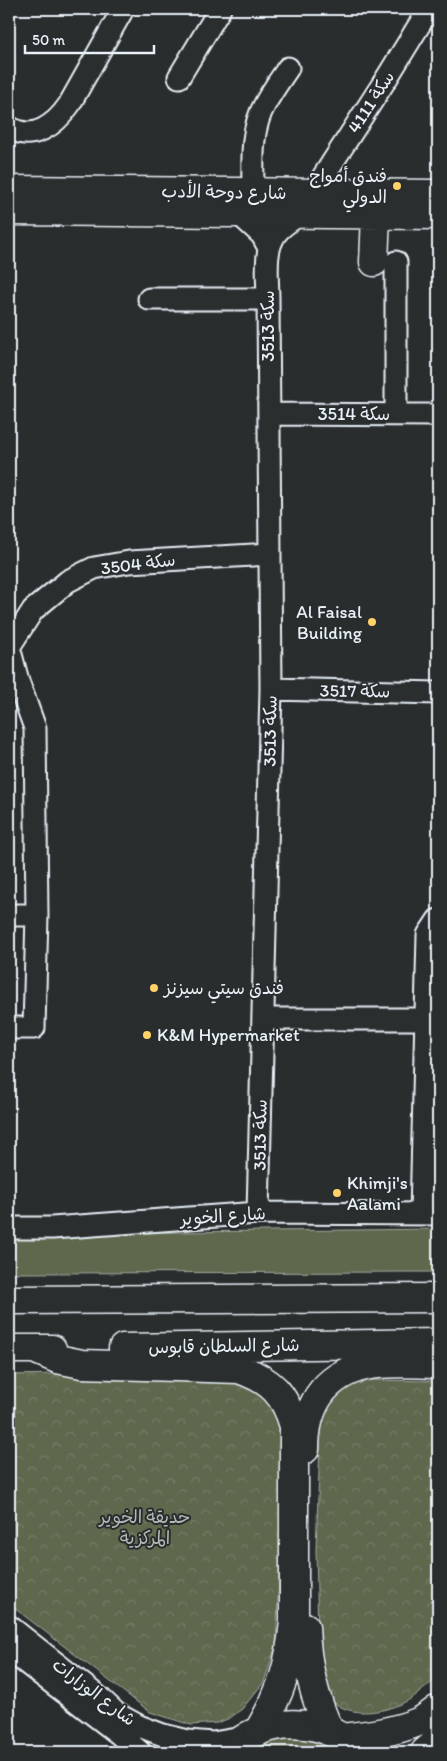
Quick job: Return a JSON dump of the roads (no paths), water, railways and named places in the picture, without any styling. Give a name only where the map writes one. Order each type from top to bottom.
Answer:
[{"type":"main road","name":"شارع دوحة الأدب","points":[[9,190],[246,203],[305,204],[438,194]]},
{"type":"main road","name":"شارع دوحة الأدب","points":[[9,211],[246,203]]},
{"type":"main road","name":"شارع دوحة الأدب","points":[[305,204],[376,215],[438,215]]},
{"type":"main road","points":[[376,215],[385,262]]},
{"type":"main road","points":[[9,1300],[438,1298]]},
{"type":"main road","name":"شارع السلطان قابوس","points":[[21,1349],[438,1343]]},
{"type":"main road","points":[[21,1349],[82,1364],[239,1369],[255,1374],[269,1383],[281,1395],[289,1410],[294,1426],[294,1621],[292,1645],[285,1675],[270,1711],[245,1740]]},
{"type":"main road","points":[[344,1740],[322,1714],[310,1678],[305,1641],[306,1425],[312,1408],[321,1393],[334,1380],[349,1371],[367,1366],[438,1364]]},
{"type":"main road","points":[[245,1740],[276,1726],[294,1724],[312,1726],[344,1740],[377,1734],[419,1721],[438,1709]]},
{"type":"main road","points":[[425,1752],[438,1741]]},
{"type":"street","points":[[9,128],[15,132],[35,132],[52,125],[61,117],[123,9]]},
{"type":"street","points":[[179,77],[220,9]]},
{"type":"street","name":"سكة 4111","points":[[305,204],[429,9]]},
{"type":"street","points":[[269,248],[246,203],[259,119],[264,105],[288,68]]},
{"type":"street","points":[[269,248],[276,234],[305,204]]},
{"type":"street","name":"سكة 3513","points":[[258,1213],[271,688],[269,248]]},
{"type":"street","points":[[385,262],[396,414]]},
{"type":"street","points":[[149,299],[268,299]]},
{"type":"street","name":"سكة 3514","points":[[269,414],[438,415]]},
{"type":"street","name":"سكة 3504","points":[[9,647],[33,610],[68,581],[94,568],[129,562],[270,554]]},
{"type":"street","points":[[9,647],[18,681],[35,728],[37,915],[34,1028],[9,1028]]},
{"type":"street","name":"سكة 3517","points":[[271,688],[438,693]]},
{"type":"street","points":[[9,915],[37,915]]},
{"type":"street","points":[[430,1214],[426,1019],[428,935],[438,920]]},
{"type":"street","points":[[263,1019],[426,1019]]},
{"type":"street","name":"شارع الخوير","points":[[9,1228],[52,1228],[258,1213],[430,1214]]},
{"type":"street","name":"شارع الوزارات","points":[[9,1626],[100,1698],[117,1714],[139,1726],[163,1735],[188,1741],[213,1743],[245,1740]]},
{"type":"street","name":"شارع الوزارات","points":[[9,1650],[113,1729],[140,1752]]},
{"type":"place","name":"فندق أمواج الدولي","points":[[397,186]]},
{"type":"place","name":"Al Faisal Building","points":[[372,622]]},
{"type":"place","name":"فندق سيتي سيزنز","points":[[154,988]]},
{"type":"place","name":"K&M Hypermarket","points":[[147,1035]]},
{"type":"place","name":"Khimji's Aalami","points":[[337,1193]]},
{"type":"park label","name":"حديقة الخوير المركزية","points":[[145,1527]]}]
